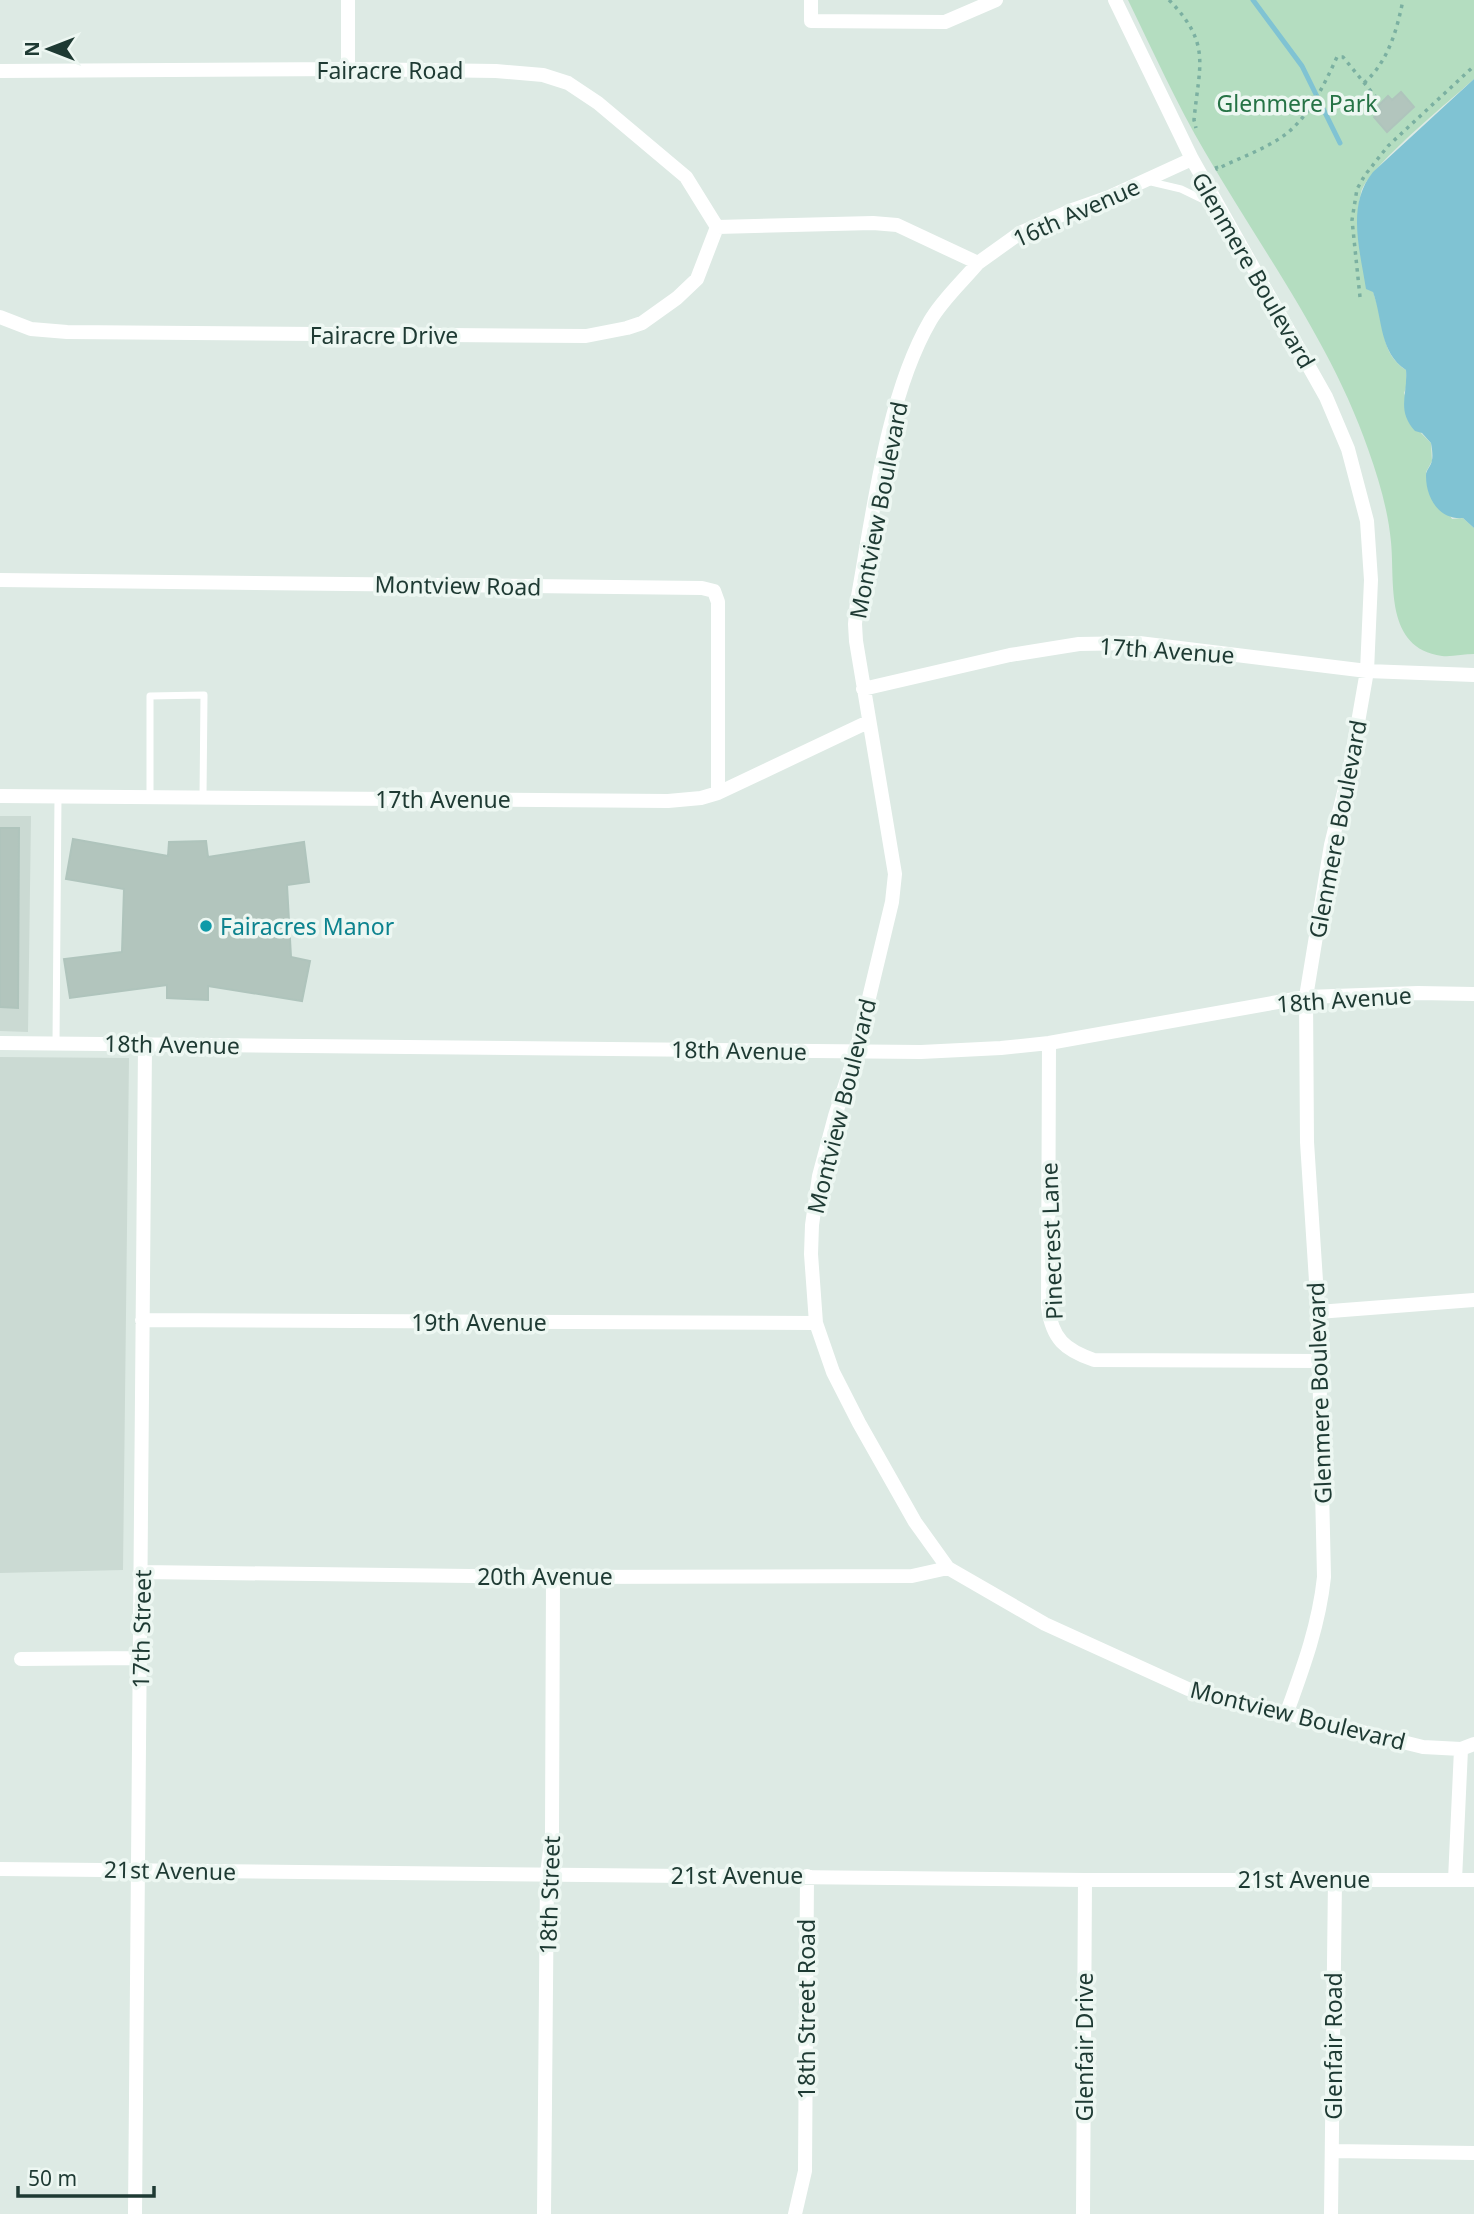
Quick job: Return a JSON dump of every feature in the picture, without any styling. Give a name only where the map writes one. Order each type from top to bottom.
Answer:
[{"type":"street","points":[[348,0],[348,69]]},
{"type":"street","points":[[811,0],[811,21],[932,22],[945,22],[996,0]]},
{"type":"street","name":"Glenmere Boulevard","points":[[1115,0],[1192,159],[1326,397],[1348,449],[1367,521],[1371,580],[1367,671],[1350,768],[1331,845],[1306,997],[1307,1142],[1318,1312],[1324,1577],[1317,1621],[1307,1658],[1287,1712]]},
{"type":"street","name":"Fairacre Road","points":[[0,71],[348,69],[496,71],[543,75],[568,83],[597,103],[686,177],[718,227]]},
{"type":"street","name":"16th Avenue","points":[[978,263],[1020,233],[1192,159]]},
{"type":"street","points":[[718,227],[873,223],[897,225],[978,263]]},
{"type":"street","name":"Fairacre Drive","points":[[0,317],[31,329],[67,332],[586,336],[642,323],[677,298],[697,279],[718,227]]},
{"type":"street","name":"Montview Boulevard","points":[[978,263],[931,319],[915,351],[895,409],[857,602],[855,624],[863,689],[887,815],[895,874],[892,902],[856,1052],[835,1116],[817,1188],[811,1225],[816,1323],[833,1372],[859,1423],[915,1522],[948,1568],[1045,1624],[1188,1689],[1423,1747],[1467,1746]]},
{"type":"street","name":"Montview Road","points":[[0,580],[702,588],[714,591],[718,602],[718,793]]},
{"type":"street","name":"17th Avenue","points":[[863,689],[1010,655],[1079,644],[1139,643],[1367,671],[1474,675]]},
{"type":"street","name":"17th Avenue","points":[[0,796],[701,799],[869,722]]},
{"type":"street","name":"18th Avenue","points":[[0,1043],[921,1052],[1049,1043],[1306,997],[1474,994]]},
{"type":"street","name":"Pinecrest Lane","points":[[1049,1043],[1048,1307],[1053,1329],[1060,1342],[1078,1355],[1094,1360],[1318,1361]]},
{"type":"street","name":"17th Street","points":[[135,2214],[145,1045]]},
{"type":"street","points":[[1318,1312],[1474,1300]]},
{"type":"street","name":"19th Avenue","points":[[142,1321],[816,1323]]},
{"type":"street","name":"20th Avenue","points":[[142,1572],[553,1577],[912,1576],[948,1568]]},
{"type":"street","name":"18th Street","points":[[544,2214],[547,1874],[552,1834],[553,1577]]},
{"type":"street","points":[[21,1659],[140,1658]]},
{"type":"street","points":[[1455,1880],[1467,1746]]},
{"type":"street","name":"21st Avenue","points":[[0,1869],[1085,1880],[1474,1880]]},
{"type":"street","name":"18th Street Road","points":[[795,2214],[805,2171],[807,1876]]},
{"type":"street","name":"Glenfair Road","points":[[1331,2214],[1335,1879]]},
{"type":"street","name":"Glenfair Drive","points":[[1083,2214],[1085,1880]]},
{"type":"street","points":[[1332,2151],[1474,2153]]},
{"type":"lane","points":[[1146,181],[1181,189],[1219,207]]},
{"type":"lane","points":[[150,797],[150,696],[204,695],[203,797]]},
{"type":"lane","points":[[56,1043],[58,796]]},
{"type":"path","points":[[1169,0],[1192,28],[1199,45],[1201,65],[1194,120],[1200,137]]},
{"type":"path","points":[[1364,83],[1374,75],[1394,38],[1403,0]]},
{"type":"path","points":[[1211,157],[1217,169],[1283,136],[1308,111],[1337,57],[1343,57],[1379,101]]},
{"type":"path","points":[[1360,297],[1352,220],[1357,189],[1388,146],[1474,66]]},
{"type":"shaded area","points":[[0,816],[31,816],[28,1032],[0,1031]]},
{"type":"shaded area","points":[[0,1057],[129,1058],[123,1570],[0,1573]]},
{"type":"green space","name":"Glenmere Park","points":[[1128,0],[1474,0],[1474,79],[1411,134],[1366,182],[1361,193],[1358,221],[1361,249],[1385,340],[1392,356],[1406,370],[1407,385],[1404,393],[1421,433],[1431,443],[1432,461],[1426,472],[1452,519],[1463,518],[1474,528],[1474,654],[1442,656],[1423,650],[1410,641],[1401,627],[1396,611],[1391,542],[1385,507],[1353,409],[1294,297],[1194,133]]},
{"type":"water","points":[[1474,79],[1474,528],[1463,518],[1455,518],[1441,511],[1428,492],[1426,476],[1432,458],[1431,443],[1422,433],[1415,431],[1406,416],[1406,370],[1397,363],[1386,345],[1373,292],[1366,289],[1358,244],[1357,213],[1365,185],[1373,172]]},
{"type":"building","points":[[1401,92],[1414,107],[1387,132],[1374,117],[1381,110],[1378,106],[1388,96],[1392,100]]},
{"type":"building","points":[[0,828],[19,828],[18,1008],[0,1007]]},
{"type":"building","name":"Fairacres Manor","points":[[73,839],[168,856],[169,842],[206,841],[208,857],[304,842],[309,882],[287,885],[291,957],[310,961],[302,1001],[208,986],[208,1000],[167,998],[167,985],[70,998],[64,959],[122,952],[124,889],[66,879]]},
{"type":"waterway","points":[[1253,0],[1302,66],[1340,143]]},
{"type":"place","name":"Fairacres Manor","points":[[206,926]]}]
